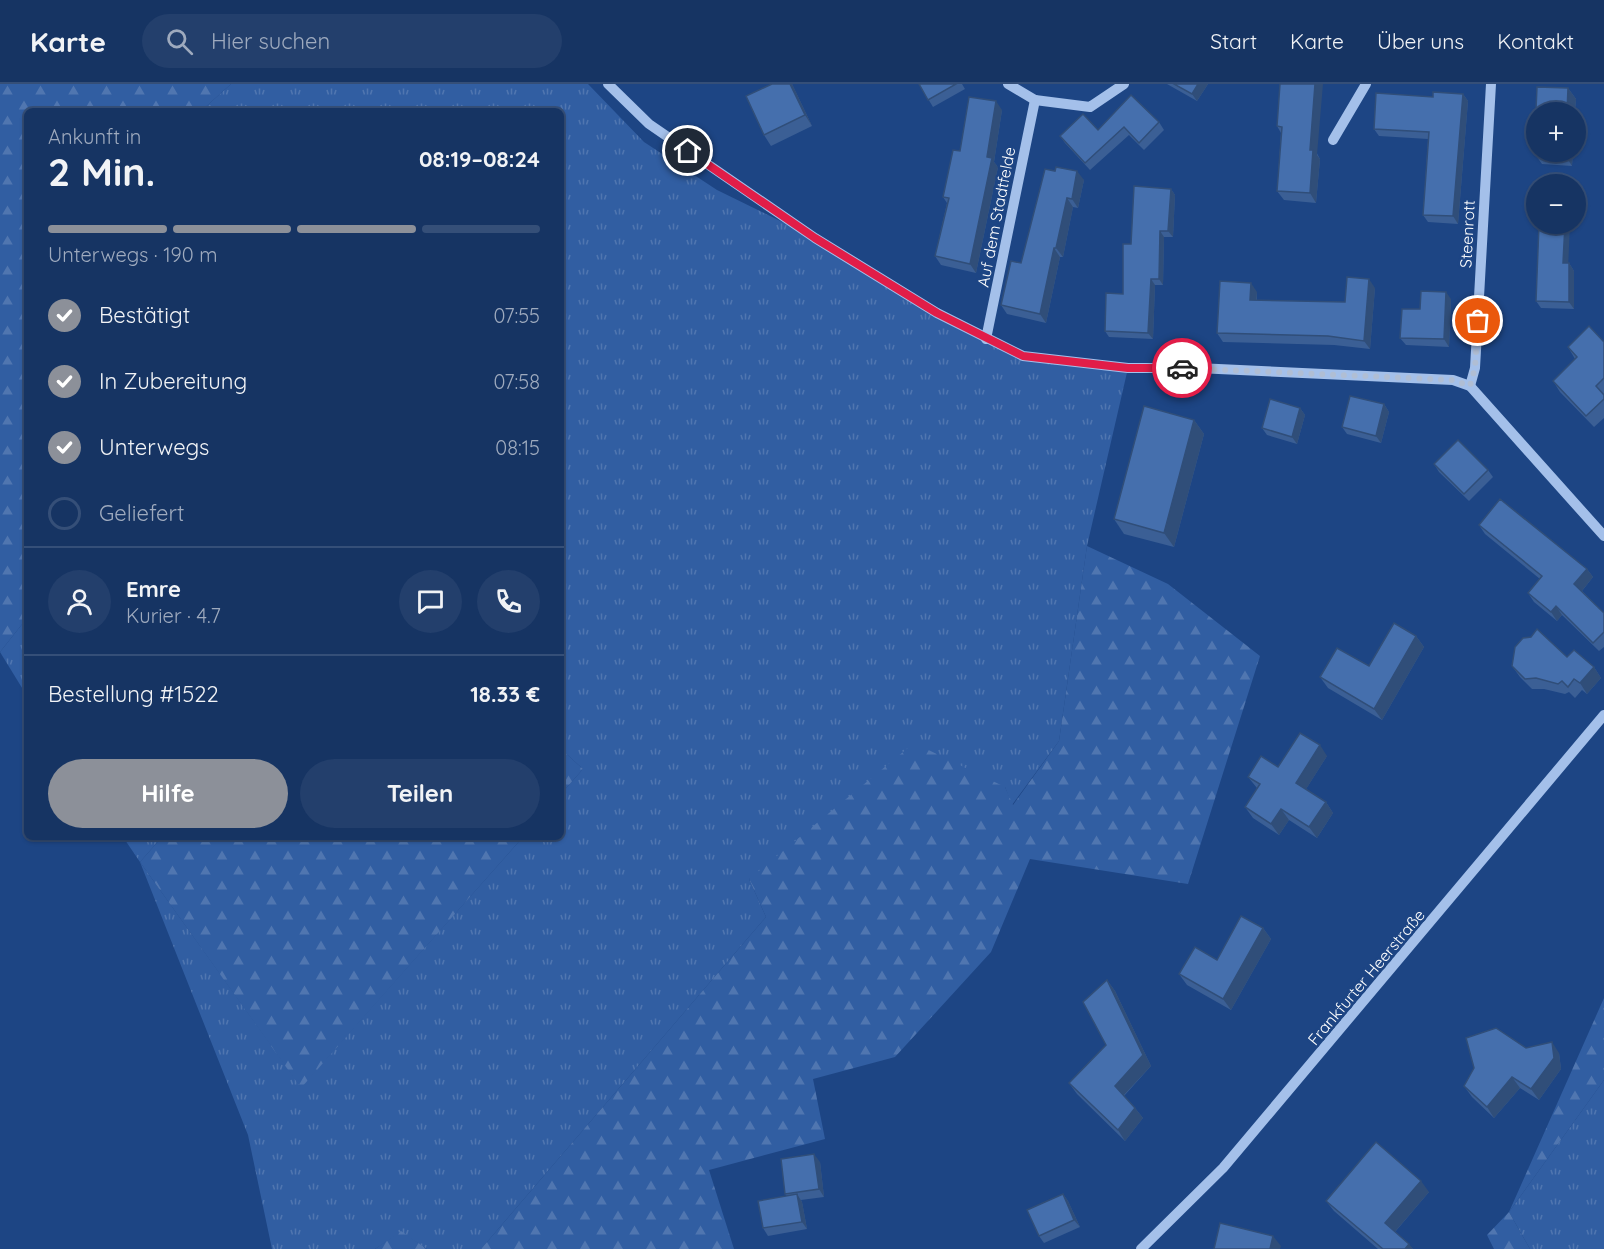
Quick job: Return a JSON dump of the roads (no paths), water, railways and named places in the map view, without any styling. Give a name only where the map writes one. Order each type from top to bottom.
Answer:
[{"type":"street","points":[[608,84],[649,124],[815,238],[986,339],[1023,356],[1128,368],[1197,368],[1453,380],[1470,386],[1604,536]]},
{"type":"street","points":[[1008,84],[1035,100],[1090,107],[1124,84]]},
{"type":"street","points":[[1333,140],[1366,84]]},
{"type":"street","name":"Steenrott","points":[[1470,386],[1475,368],[1491,84]]},
{"type":"street","name":"Auf dem Stadtfelde","points":[[986,339],[1035,100]]},
{"type":"street","name":"Frankfurter Heerstraße","points":[[1141,1249],[1223,1168],[1604,715]]}]
